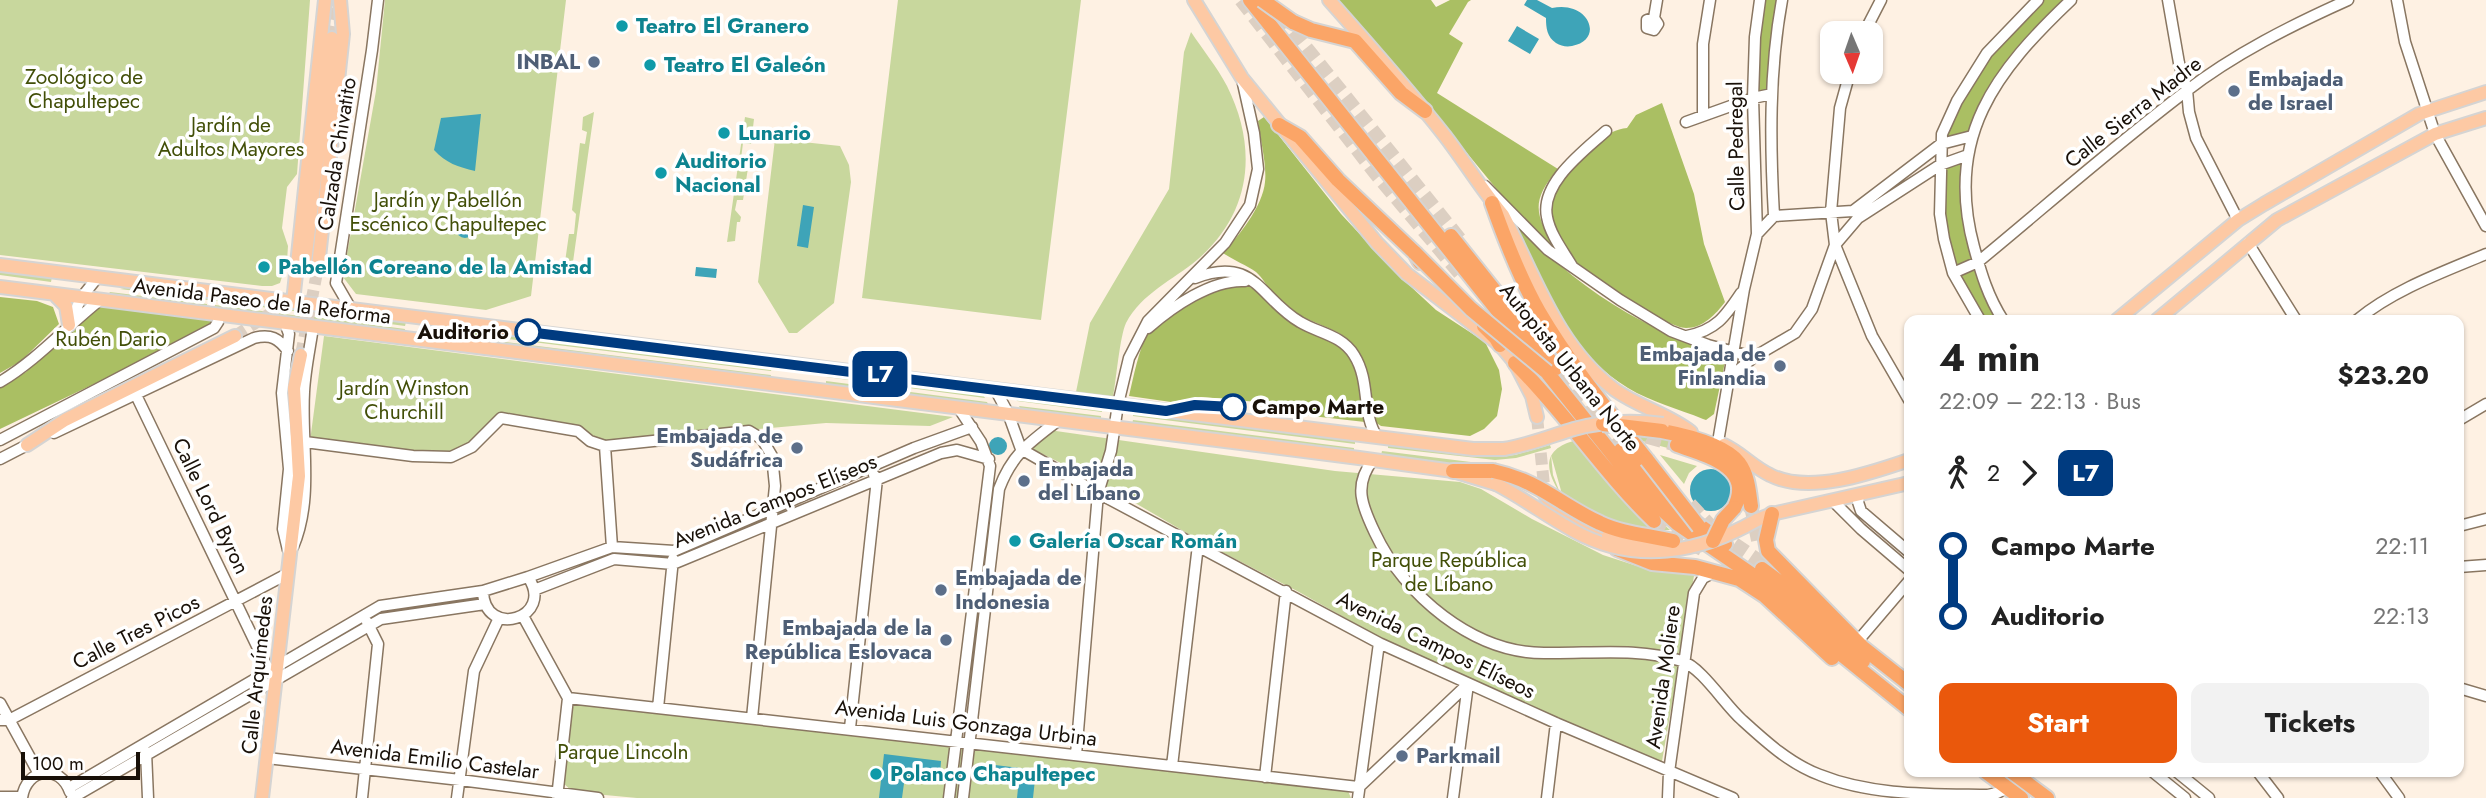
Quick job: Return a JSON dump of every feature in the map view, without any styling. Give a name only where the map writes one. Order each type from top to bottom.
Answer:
[{"type":"highway","name":"Autopista Urbana Norte","points":[[1250,0],[1625,470],[1662,509],[1695,536],[1776,590],[1841,654],[1904,707]]},
{"type":"highway","name":"Autopista Urbana Norte","points":[[1262,0],[1614,441],[1671,505],[1788,588],[1866,664],[1904,692]]},
{"type":"highway","points":[[1262,0],[1301,27],[1355,41],[1401,93],[1425,111]]},
{"type":"highway","points":[[1279,125],[1300,137],[1363,204],[1460,298],[1510,344],[1548,372]]},
{"type":"highway","points":[[1492,203],[1533,300],[1579,374],[1699,527]]},
{"type":"highway","points":[[1415,253],[1422,266],[1493,334],[1500,345]]},
{"type":"highway","points":[[1443,287],[1460,298]]},
{"type":"highway","points":[[1568,355],[1592,380],[1689,504]]},
{"type":"highway","points":[[1515,363],[1543,391],[1612,478],[1654,521]]},
{"type":"highway","points":[[1603,424],[1674,433],[1712,443],[1739,463],[1748,486],[1751,506]]},
{"type":"highway","points":[[1676,445],[1717,461],[1734,474],[1740,485],[1734,508],[1723,520],[1713,541]]},
{"type":"highway","points":[[1453,471],[1535,485],[1600,523],[1625,532],[1673,541]]},
{"type":"highway","points":[[1772,514],[1766,540],[1768,551],[1857,642],[1904,680]]},
{"type":"highway","points":[[1609,541],[1652,563],[1716,571],[1752,586],[1852,675],[1904,716]]},
{"type":"highway","points":[[1759,545],[1766,562],[1788,588]]},
{"type":"highway","points":[[1763,587],[1788,606],[1851,668],[1904,707]]},
{"type":"highway","points":[[1832,625],[1904,692]]},
{"type":"highway","points":[[2019,777],[2048,798]]},
{"type":"highway","points":[[2002,779],[2021,798]]},
{"type":"highway","points":[[2002,779],[2028,798]]},
{"type":"highway","points":[[2002,779],[2042,798]]},
{"type":"main road","name":"Calzada Chivatito","points":[[293,302],[325,0]]},
{"type":"main road","name":"Calzada Chivatito","points":[[318,267],[343,34],[340,0]]},
{"type":"main road","points":[[1194,0],[1242,78],[1377,243],[1407,274],[1500,345],[1515,363],[1532,396],[1537,416]]},
{"type":"main road","points":[[1318,0],[1355,41]]},
{"type":"main road","points":[[1329,0],[1425,111],[1503,215],[1551,314],[1589,367],[1623,396],[1672,418],[1691,432]]},
{"type":"main road","points":[[305,262],[332,38]]},
{"type":"main road","points":[[2123,315],[2238,220],[2426,111],[2486,92]]},
{"type":"main road","points":[[2163,315],[2277,220],[2435,134],[2486,118]]},
{"type":"main road","points":[[2253,211],[2265,230]]},
{"type":"main road","points":[[2215,239],[2231,258]]},
{"type":"main road","name":"Avenida Paseo de la Reforma","points":[[0,265],[1473,449],[1517,447],[1573,430],[1631,421],[1663,424],[1691,432],[1740,453],[1770,475],[1795,482],[1848,478],[1904,461]]},
{"type":"main road","name":"Avenida Paseo de la Reforma","points":[[0,287],[1453,471]]},
{"type":"main road","points":[[54,294],[66,306],[69,325]]},
{"type":"main road","points":[[27,445],[65,420],[235,337]]},
{"type":"main road","name":"Calle Arquímedes","points":[[262,798],[274,673],[299,476],[294,353]]},
{"type":"main road","points":[[1359,458],[1368,447],[1363,435]]},
{"type":"main road","points":[[1495,478],[1574,531],[1659,553],[1713,541],[1772,514],[1904,484]]},
{"type":"main road","points":[[1545,495],[1562,513],[1609,541],[1673,541],[1695,545]]},
{"type":"street","name":"Calzada Chivatito","points":[[351,309],[336,283],[378,0]]},
{"type":"street","points":[[1654,18],[1657,0]]},
{"type":"street","points":[[1703,115],[1703,44],[1710,0]]},
{"type":"street","name":"Calle Pedregal","points":[[1712,443],[1729,378],[1744,289],[1757,234],[1753,98],[1755,37],[1760,0]]},
{"type":"street","name":"Calle Pedregal","points":[[1774,216],[1772,94],[1775,38],[1782,0]]},
{"type":"street","points":[[1870,21],[1881,0]]},
{"type":"street","points":[[1977,315],[1953,273],[1940,214],[1941,144],[1950,116],[1977,66],[2000,38],[2038,0]]},
{"type":"street","points":[[2000,315],[1985,288],[1965,207],[1968,155],[1972,136],[1990,95],[2011,63],[2071,0]]},
{"type":"street","points":[[2168,0],[2196,138],[2238,220]]},
{"type":"street","name":"Calle Sierra Madre","points":[[1953,273],[1978,262],[2187,90],[2289,29],[2348,0]]},
{"type":"street","points":[[2397,0],[2405,43],[2435,134],[2486,226]]},
{"type":"street","points":[[1076,755],[1098,493],[1111,451],[1129,358],[1139,336],[1153,316],[1233,234],[1250,205],[1258,169],[1256,144],[1242,78]]},
{"type":"street","points":[[1847,84],[1840,108],[1831,212],[1835,245],[1872,336],[1904,391]]},
{"type":"street","points":[[1686,122],[1772,94]]},
{"type":"street","points":[[1574,269],[1547,218],[1549,198],[1557,179],[1606,131]]},
{"type":"street","points":[[1729,378],[1754,357],[1795,333],[1812,309],[1835,245],[1856,215],[1941,144],[1972,136]]},
{"type":"street","points":[[1757,234],[1774,216],[1831,212],[1856,215],[1940,165],[1968,155]]},
{"type":"street","points":[[1475,176],[1548,250],[1654,321],[1686,337],[1754,357]]},
{"type":"street","points":[[2248,243],[2293,315]]},
{"type":"street","points":[[2363,315],[2440,273],[2486,254]]},
{"type":"street","points":[[1191,280],[1209,273],[1241,275],[1257,284],[1292,317],[1339,340],[1353,353],[1365,382],[1369,421],[1377,437]]},
{"type":"street","points":[[69,325],[81,298],[97,278]]},
{"type":"street","points":[[1139,336],[1163,316],[1216,285],[1238,281],[1257,284]]},
{"type":"street","name":"Calle Pedregal","points":[[1686,337],[1711,329],[1723,318],[1744,289]]},
{"type":"street","points":[[0,382],[25,367],[100,300]]},
{"type":"street","points":[[0,440],[214,328],[219,315]]},
{"type":"street","name":"Calle Arquímedes","points":[[285,324],[294,353]]},
{"type":"street","name":"Calle Arquímedes","points":[[289,557],[301,529],[305,493],[304,391],[313,327]]},
{"type":"street","points":[[0,459],[239,345],[267,335],[274,337],[294,353]]},
{"type":"street","points":[[995,389],[1008,413],[1021,449]]},
{"type":"street","name":"Calle Lord Byron","points":[[136,395],[236,602],[274,673]]},
{"type":"street","points":[[2464,418],[2486,404]]},
{"type":"street","points":[[949,798],[988,486],[989,458],[958,407]]},
{"type":"street","points":[[305,442],[413,456],[451,457],[472,447],[501,418],[578,431],[590,441],[605,446],[749,431],[762,439],[772,456],[774,509],[752,718]]},
{"type":"street","points":[[963,798],[999,489],[1005,472],[1021,449],[1059,420]]},
{"type":"street","name":"Avenida Campos Elíseos","points":[[483,591],[612,547],[674,551],[870,467],[972,427]]},
{"type":"street","points":[[605,446],[612,547]]},
{"type":"street","name":"Avenida Campos Elíseos","points":[[1021,449],[1379,643],[1556,723],[1733,798]]},
{"type":"street","name":"Avenida Campos Elíseos","points":[[534,590],[614,559],[673,564],[941,453],[957,450],[989,458]]},
{"type":"street","points":[[1373,460],[1364,472],[1361,490],[1368,518],[1387,557],[1415,590],[1464,628],[1488,642],[1522,652],[1614,652],[1684,662],[1699,673],[1732,710],[1771,747],[1819,775],[1868,788],[1927,794],[1988,795],[1997,793],[2002,779]]},
{"type":"street","points":[[850,728],[877,479],[870,467]]},
{"type":"street","points":[[1859,495],[1857,502],[1861,511],[1904,548]]},
{"type":"street","points":[[1832,500],[1904,566]]},
{"type":"street","points":[[2464,525],[2486,519]]},
{"type":"street","points":[[1172,766],[1198,545]]},
{"type":"street","points":[[658,708],[674,551]]},
{"type":"street","points":[[2464,567],[2486,565]]},
{"type":"street","name":"Avenida Moliere","points":[[1668,798],[1669,772],[1696,589],[1703,578],[1716,571]]},
{"type":"street","name":"Calle Tres Picos","points":[[4,720],[287,574]]},
{"type":"street","points":[[0,797],[22,797],[24,787],[30,779],[48,772],[57,775],[70,795],[380,606],[483,591],[485,604],[499,618],[512,620],[523,616],[533,603],[534,590],[528,577]]},
{"type":"street","points":[[1857,642],[1904,587]]},
{"type":"street","points":[[1265,777],[1286,592]]},
{"type":"street","points":[[274,673],[381,620],[485,604]]},
{"type":"street","points":[[362,616],[378,644],[362,798]]},
{"type":"street","points":[[523,616],[568,698],[555,796]]},
{"type":"street","points":[[457,798],[474,671],[499,618]]},
{"type":"street","points":[[1358,793],[1379,643]]},
{"type":"street","points":[[1358,793],[1384,762],[1468,684]]},
{"type":"street","points":[[1453,798],[1468,684]]},
{"type":"street","points":[[2464,689],[2486,696]]},
{"type":"street","name":"Avenida Luis Gonzaga Urbina","points":[[568,698],[1265,777],[1358,793]]},
{"type":"street","points":[[0,703],[4,720],[39,774]]},
{"type":"street","points":[[958,711],[966,718],[973,713]]},
{"type":"street","points":[[1548,798],[1556,723]]},
{"type":"street","points":[[145,750],[148,798]]},
{"type":"street","points":[[1363,754],[1384,762]]},
{"type":"street","name":"Avenida Emilio Castelar","points":[[267,758],[460,780],[555,796],[598,798]]},
{"type":"street","points":[[2160,777],[2185,798]]},
{"type":"street","points":[[2188,777],[2209,798]]},
{"type":"street","points":[[2262,777],[2278,798]]},
{"type":"street","points":[[2384,777],[2399,798]]},
{"type":"green space","points":[[0,0],[310,0],[297,174],[287,187],[282,228],[288,246],[287,261],[280,283],[262,286],[0,255]]},
{"type":"green space","name":"Jardín y Pabellón Escénico Chapultepec","points":[[385,0],[566,0],[531,296],[486,310],[356,294],[343,277],[376,91]]},
{"type":"green space","points":[[898,0],[1081,0],[1041,320],[862,298]]},
{"type":"green space","points":[[1336,0],[1431,0],[1436,7],[1450,0],[1471,0],[1449,34],[1463,43],[1437,93],[1558,169],[1539,201],[1544,229],[1557,252],[1517,214],[1394,64]]},
{"type":"green space","points":[[1761,0],[1780,0],[1771,93],[1753,97]]},
{"type":"green space","points":[[2040,0],[2072,0],[2010,65],[1978,129],[1946,140],[1954,112],[1985,56]]},
{"type":"green space","points":[[1191,32],[1223,79],[1237,109],[1246,156],[1239,201],[1215,242],[1197,260],[1149,295],[1133,312],[1122,337],[1113,397],[1076,392],[1090,323],[1169,189],[1184,52]]},
{"type":"green space","points":[[1662,103],[1694,194],[1704,244],[1725,302],[1698,326],[1686,328],[1650,313],[1583,271],[1562,243],[1551,211],[1560,186],[1592,146],[1612,132],[1627,128],[1636,115]]},
{"type":"green space","points":[[594,112],[572,269],[564,269],[569,234],[574,234],[576,214],[572,210],[580,143],[585,144],[587,132],[582,130],[583,117]]},
{"type":"green space","points":[[745,117],[754,119],[751,144],[743,143],[740,167],[748,168],[743,200],[737,200],[735,210],[741,217],[740,222],[737,222],[735,241],[727,242]]},
{"type":"green space","points":[[1264,117],[1341,214],[1395,272],[1436,310],[1485,342],[1499,370],[1502,389],[1497,416],[1484,429],[1470,436],[1381,426],[1375,422],[1366,371],[1356,348],[1337,332],[1286,307],[1256,272],[1223,253],[1236,239],[1260,201],[1265,168],[1258,121]]},
{"type":"green space","points":[[775,139],[840,146],[849,165],[851,182],[834,303],[797,333],[789,333],[758,282]]},
{"type":"green space","points":[[1966,159],[1966,212],[1983,285],[2000,315],[1977,315],[1956,272],[1944,218],[1943,163]]},
{"type":"green space","points":[[1512,218],[1562,267],[1617,307],[1666,333],[1724,356],[1714,414],[1706,420],[1646,397],[1607,373],[1588,355],[1572,335],[1545,290],[1510,220]]},
{"type":"green space","points":[[0,271],[52,277],[51,282],[0,275]]},
{"type":"green space","points":[[1227,283],[1248,286],[1289,321],[1329,339],[1349,354],[1360,387],[1365,422],[1294,414],[1269,403],[1201,397],[1171,402],[1129,396],[1142,347],[1154,323],[1183,302]]},
{"type":"green space","points":[[129,287],[208,296],[208,300],[120,289]]},
{"type":"green space","points":[[110,292],[207,304],[207,308],[107,296]]},
{"type":"green space","points":[[0,297],[37,301],[53,307],[59,324],[21,361],[0,373]]},
{"type":"green space","points":[[216,297],[301,308],[301,312],[216,301]]},
{"type":"green space","name":"Rubén Dario","points":[[98,305],[213,316],[214,323],[209,329],[0,429],[0,386],[26,372]]},
{"type":"green space","points":[[215,305],[300,316],[300,320],[215,309]]},
{"type":"green space","points":[[309,309],[406,322],[405,326],[308,313]]},
{"type":"green space","points":[[308,316],[405,329],[404,333],[307,321]]},
{"type":"green space","points":[[436,326],[772,367],[771,371],[435,330]]},
{"type":"green space","points":[[435,333],[771,375],[770,379],[435,337]]},
{"type":"green space","name":"Jardín Winston Churchill","points":[[324,336],[953,417],[930,426],[826,423],[590,444],[576,434],[499,424],[451,456],[310,441]]},
{"type":"green space","points":[[827,373],[982,393],[985,398],[826,377]]},
{"type":"green space","points":[[826,381],[987,402],[989,406],[826,385]]},
{"type":"green space","points":[[1015,397],[1102,409],[1102,412],[1017,401]]},
{"type":"green space","points":[[1019,406],[1101,416],[1101,420],[1021,410]]},
{"type":"green space","points":[[1133,412],[1355,439],[1355,444],[1133,416]]},
{"type":"green space","points":[[1133,420],[1354,448],[1354,452],[1132,424]]},
{"type":"green space","name":"Parque República de Líbano","points":[[1049,430],[1335,471],[1460,482],[1481,489],[1532,519],[1603,555],[1637,566],[1695,570],[1661,767],[1381,638],[1197,539],[1106,486],[1029,447]]},
{"type":"green space","points":[[1621,433],[1677,442],[1675,450],[1620,435]]},
{"type":"green space","points":[[1577,440],[1670,530],[1640,528],[1613,521],[1562,494],[1551,456],[1558,448]]},
{"type":"green space","points":[[1388,444],[1491,457],[1515,455],[1550,445],[1551,448],[1516,458],[1495,460],[1388,448]]},
{"type":"green space","points":[[1382,451],[1487,464],[1495,466],[1381,455]]},
{"type":"green space","points":[[1660,455],[1697,466],[1689,473],[1684,484]]},
{"type":"green space","points":[[1551,457],[1553,475],[1560,493],[1549,467]]},
{"type":"green space","name":"Parque Lincoln","points":[[576,704],[1348,791],[1351,798],[637,798],[573,792],[563,783],[570,710]]},
{"type":"water","points":[[1527,0],[1537,0],[1552,8],[1565,7],[1575,10],[1588,22],[1588,36],[1572,46],[1556,43],[1548,32],[1546,18],[1524,5]]},
{"type":"water","points":[[1517,26],[1539,39],[1530,54],[1508,41]]},
{"type":"water","points":[[481,114],[475,171],[453,164],[434,150],[441,118]]},
{"type":"water","points":[[803,205],[814,207],[808,248],[797,246]]},
{"type":"water","points":[[461,220],[469,220],[474,229],[472,236],[461,238],[456,233],[456,225]]},
{"type":"water","points":[[696,267],[717,269],[716,278],[695,276]]},
{"type":"water","points":[[998,437],[1004,440],[1007,446],[1004,452],[998,455],[992,452],[989,446],[992,440]]},
{"type":"water","points":[[1711,469],[1726,475],[1732,490],[1726,505],[1711,511],[1696,505],[1690,490],[1696,475]]},
{"type":"water","points":[[884,754],[941,761],[940,775],[911,772],[910,776],[905,776],[902,798],[879,798]]},
{"type":"water","points":[[978,763],[1036,770],[1033,798],[1017,798],[1018,788],[1013,787],[1013,782],[976,778]]},
{"type":"tunnel","points":[[1241,0],[1376,174],[1462,276]]},
{"type":"tunnel","points":[[332,38],[338,4]]},
{"type":"tunnel","points":[[1280,15],[1462,242]]},
{"type":"tunnel","points":[[301,355],[318,267]]},
{"type":"tunnel","points":[[235,336],[271,313],[290,294]]},
{"type":"tunnel","points":[[1551,354],[1634,459]]},
{"type":"tunnel","points":[[1537,417],[1545,495]]},
{"type":"tunnel","points":[[1630,426],[1648,437],[1677,445]]},
{"type":"tunnel","points":[[1690,504],[1717,533]]},
{"type":"tunnel","points":[[1751,506],[1759,545]]},
{"type":"tunnel","points":[[1654,521],[1662,529],[1704,550]]},
{"type":"tunnel","points":[[1717,532],[1775,572]]},
{"type":"bus line","name":"L7","points":[[528,332],[1166,411],[1195,405],[1233,407]]},
{"type":"place","name":"Teatro El Granero","points":[[622,26]]},
{"type":"place","name":"INBAL","points":[[594,62]]},
{"type":"place","name":"Teatro El Galeón","points":[[650,65]]},
{"type":"place","name":"Embajada de Israel","points":[[2234,91]]},
{"type":"place","name":"Lunario","points":[[724,133]]},
{"type":"place","name":"Auditorio Nacional","points":[[661,173]]},
{"type":"place","name":"Pabellón Coreano de la Amistad","points":[[264,267]]},
{"type":"place","name":"Auditorio","points":[[528,332]]},
{"type":"place","name":"Embajada de Finlandia","points":[[1780,366]]},
{"type":"place","name":"Campo Marte","points":[[1233,407]]},
{"type":"place","name":"Embajada de Sudáfrica","points":[[797,448]]},
{"type":"place","name":"Embajada del Líbano","points":[[1024,481]]},
{"type":"place","name":"Galería Oscar Román","points":[[1015,541]]},
{"type":"place","name":"Embajada de Indonesia","points":[[941,590]]},
{"type":"place","name":"Embajada de la República Eslovaca","points":[[946,640]]},
{"type":"place","name":"Parkmail","points":[[1402,756]]},
{"type":"place","name":"Polanco Chapultepec","points":[[876,774]]},
{"type":"park label","name":"Zoológico de Chapultepec","points":[[84,89]]},
{"type":"park label","name":"Jardín de Adultos Mayores","points":[[231,137]]}]
